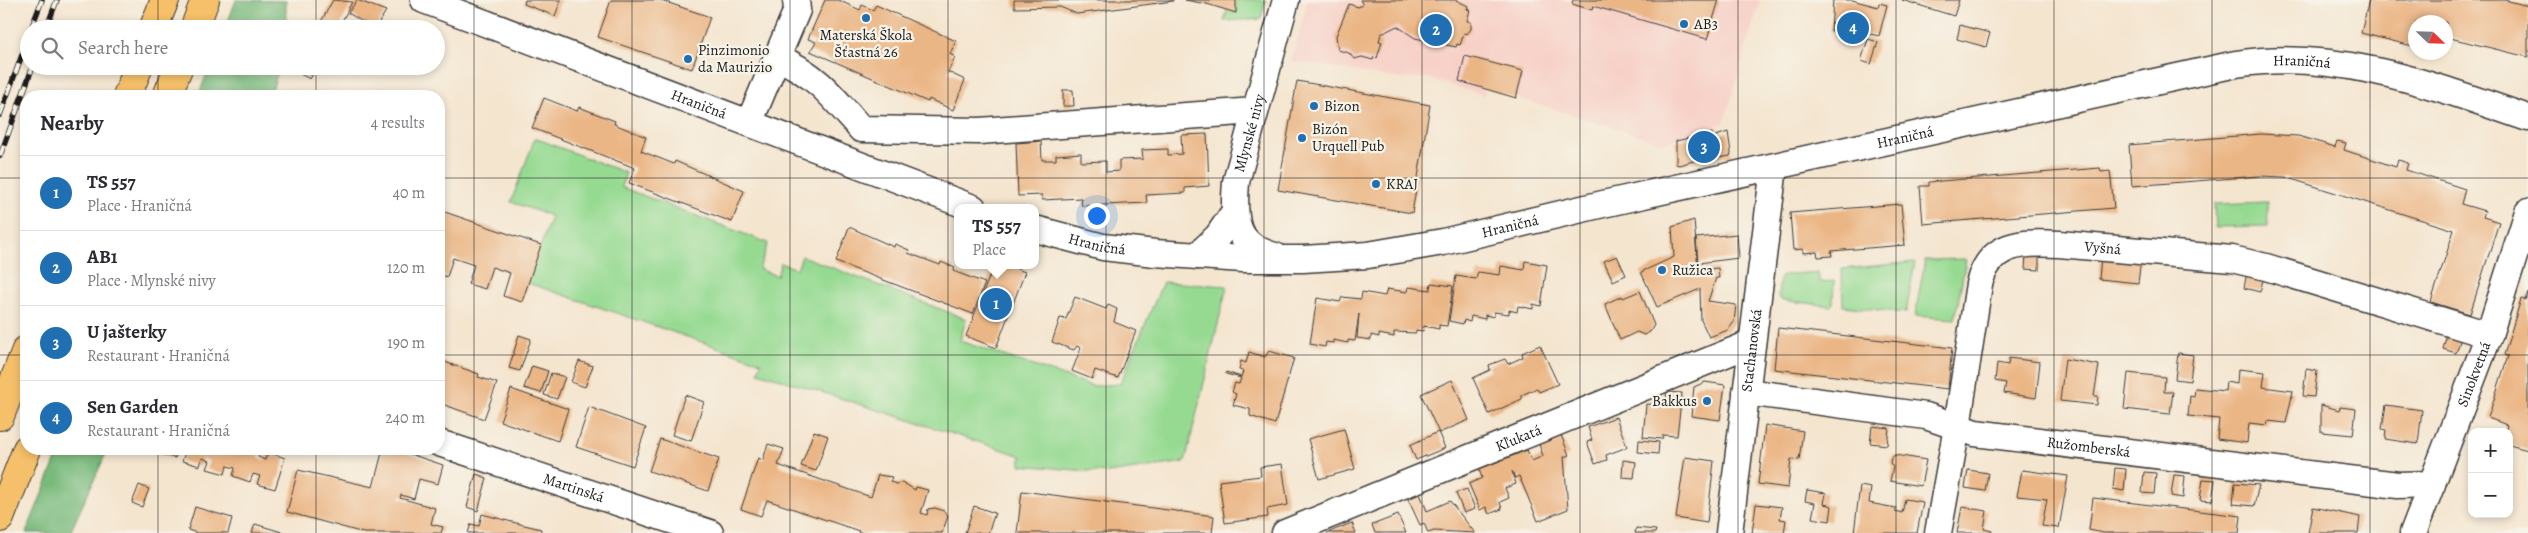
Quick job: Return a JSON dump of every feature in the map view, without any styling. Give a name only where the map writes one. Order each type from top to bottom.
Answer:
[{"type":"highway","points":[[157,20],[165,0]]},
{"type":"highway","points":[[197,20],[205,0]]},
{"type":"highway","points":[[129,90],[135,75]]},
{"type":"highway","points":[[169,90],[175,75]]},
{"type":"highway","points":[[0,416],[20,365]]},
{"type":"highway","points":[[0,518],[25,455]]},
{"type":"street","name":"Hraničná","points":[[424,0],[963,204]]},
{"type":"street","points":[[749,123],[797,10],[796,0]]},
{"type":"street","name":"Mlynské nivy","points":[[1235,211],[1236,182],[1286,0]]},
{"type":"street","points":[[777,57],[800,68],[817,80],[861,129],[979,131],[1255,111]]},
{"type":"street","name":"Hraničná","points":[[1039,230],[1103,247],[1197,256],[1243,259],[1333,258],[1443,242],[1603,204],[2236,64],[2268,60],[2328,62],[2383,72],[2528,118]]},
{"type":"street","name":"Stachanovská","points":[[1729,533],[1774,167]]},
{"type":"street","name":"Hraničná","points":[[1235,211],[1239,228],[1252,249],[1280,258]]},
{"type":"street","points":[[1197,256],[1218,236],[1235,211]]},
{"type":"street","name":"Sinokvetná","points":[[2413,533],[2489,335],[2528,212]]},
{"type":"street","name":"Vyšná","points":[[1938,533],[1982,271],[1997,253],[2020,245],[2059,244],[2193,255],[2250,263],[2489,335]]},
{"type":"street","name":"Kľukatá","points":[[1285,533],[1752,344]]},
{"type":"street","name":"Ružomberská","points":[[1746,392],[1918,415],[1975,433],[2398,484],[2432,484]]},
{"type":"street","name":"Martinská","points":[[445,445],[710,533]]},
{"type":"shaded area","points":[[1308,0],[1760,0],[1724,123],[1663,143],[1485,88],[1484,95],[1427,78],[1402,79],[1291,61]]},
{"type":"green space","points":[[236,0],[286,1],[286,20],[228,20]]},
{"type":"green space","points":[[1236,0],[1266,0],[1261,19],[1224,21],[1227,10],[1236,13]]},
{"type":"green space","points":[[206,75],[277,75],[272,90],[200,90]]},
{"type":"green space","points":[[535,138],[626,173],[621,187],[768,243],[759,269],[777,276],[781,263],[797,269],[802,256],[966,319],[960,341],[1093,386],[1120,384],[1163,282],[1227,286],[1185,462],[1108,473],[1020,465],[1022,456],[758,372],[761,362],[528,283],[551,216],[511,202]]},
{"type":"green space","points":[[2267,202],[2268,226],[2215,227],[2214,204]]},
{"type":"green space","points":[[1966,259],[1955,319],[1915,316],[1925,260]]},
{"type":"green space","points":[[1915,262],[1906,313],[1843,306],[1842,269]]},
{"type":"green space","points":[[1818,272],[1820,282],[1834,281],[1833,304],[1831,306],[1781,300],[1778,297],[1780,277],[1783,275]]},
{"type":"green space","points":[[58,455],[105,455],[70,533],[26,533]]},
{"type":"building","points":[[333,0],[352,2],[343,20],[322,20]]},
{"type":"building","points":[[357,0],[386,11],[380,20],[360,20],[348,13]]},
{"type":"building","points":[[525,0],[561,0],[555,16],[524,4]]},
{"type":"building","points":[[611,0],[660,0],[710,17],[692,69],[598,37]]},
{"type":"building","points":[[825,0],[838,0],[860,10],[862,5],[873,10],[876,5],[956,41],[950,54],[955,57],[948,72],[965,80],[953,110],[929,99],[928,102],[810,51],[816,42],[808,39]]},
{"type":"building","points":[[1014,0],[1173,1],[1077,14],[1060,7],[1014,8]]},
{"type":"building","points":[[1185,0],[1236,0],[1236,13],[1207,4]]},
{"type":"building","points":[[1360,0],[1456,0],[1468,6],[1467,9],[1470,10],[1467,21],[1471,22],[1471,29],[1467,34],[1464,33],[1460,45],[1457,44],[1456,47],[1415,38],[1397,26],[1381,34],[1379,41],[1382,42],[1377,58],[1374,57],[1373,60],[1362,57],[1354,59],[1349,53],[1338,50],[1336,36],[1349,4],[1358,7],[1363,5]]},
{"type":"building","name":"AB3","points":[[1573,0],[1719,0],[1707,39],[1593,6],[1592,10],[1572,4]]},
{"type":"building","points":[[1833,0],[1852,0],[1878,7],[1879,3],[1887,5],[1879,36],[1839,27],[1839,31],[1831,31]]},
{"type":"building","points":[[1902,0],[1959,0],[1954,16]]},
{"type":"building","points":[[2369,0],[2505,0],[2528,6],[2528,57],[2453,39],[2453,15],[2408,15],[2408,45],[2361,33]]},
{"type":"building","points":[[1960,25],[1990,33],[1986,47],[1957,39]]},
{"type":"building","points":[[1868,39],[1878,42],[1871,64],[1861,61]]},
{"type":"building","points":[[1465,56],[1523,71],[1516,98],[1459,81]]},
{"type":"building","points":[[302,75],[312,75],[310,79]]},
{"type":"building","points":[[1297,81],[1430,105],[1412,213],[1278,190]]},
{"type":"building","points":[[1063,90],[1073,90],[1074,106],[1063,106]]},
{"type":"building","points":[[544,98],[577,111],[579,107],[615,121],[614,124],[646,137],[641,151],[674,164],[675,161],[744,191],[732,222],[629,183],[635,168],[532,128]]},
{"type":"building","points":[[1728,132],[1730,156],[1706,160],[1704,158],[1679,165],[1676,164],[1676,141],[1712,133],[1713,137]]},
{"type":"building","points":[[1207,134],[1209,186],[1185,188],[1185,193],[1146,195],[1147,203],[1082,206],[1081,198],[1042,200],[1042,195],[1018,196],[1016,143],[1041,141],[1042,160],[1056,160],[1056,155],[1081,153],[1081,162],[1106,161],[1106,172],[1119,171],[1119,160],[1143,159],[1142,150],[1168,149],[1168,155],[1182,154],[1181,135]]},
{"type":"building","points":[[2261,134],[2298,136],[2335,147],[2337,141],[2346,143],[2344,150],[2396,167],[2398,160],[2408,163],[2406,170],[2465,189],[2461,204],[2485,211],[2483,217],[2499,222],[2470,314],[2431,302],[2454,230],[2285,177],[2259,176],[2132,186],[2129,145]]},
{"type":"building","points":[[2100,168],[2101,172],[2110,171],[2114,208],[1923,224],[1920,186],[1929,186],[1929,182]]},
{"type":"building","points":[[1901,204],[1905,245],[1831,251],[1832,256],[1818,257],[1817,252],[1803,253],[1803,249],[1793,250],[1790,213]]},
{"type":"building","points":[[445,212],[541,245],[522,302],[503,296],[510,273],[492,267],[485,289],[468,284],[474,265],[453,258],[447,277],[445,276]]},
{"type":"building","points":[[1694,220],[1698,270],[1718,268],[1719,278],[1716,278],[1708,301],[1736,305],[1734,322],[1728,330],[1709,337],[1701,320],[1700,289],[1657,307],[1641,272],[1674,257],[1672,227]]},
{"type":"building","points":[[849,227],[894,247],[895,244],[909,250],[908,253],[940,265],[941,262],[954,268],[953,271],[985,283],[973,314],[836,262]]},
{"type":"building","points":[[1737,234],[1739,258],[1698,263],[1696,238]]},
{"type":"building","points":[[2026,255],[2039,257],[2039,270],[2025,269]]},
{"type":"building","points":[[1617,256],[1626,275],[1613,281],[1604,261]]},
{"type":"building","points":[[2101,256],[2141,259],[2138,283],[2099,279]]},
{"type":"building","points":[[1525,261],[1547,265],[1541,306],[1533,304],[1533,309],[1518,306],[1517,312],[1509,310],[1509,314],[1494,312],[1494,317],[1485,315],[1485,319],[1471,316],[1470,322],[1464,320],[1463,324],[1449,321],[1456,276],[1476,279],[1478,272],[1500,275],[1501,266],[1524,270]]},
{"type":"building","points":[[992,269],[1017,269],[1025,272],[996,348],[966,336]]},
{"type":"building","points":[[2247,272],[2264,276],[2260,292],[2244,288]]},
{"type":"building","points":[[1431,283],[1453,286],[1447,326],[1439,325],[1439,329],[1424,326],[1423,331],[1416,330],[1416,333],[1394,332],[1394,337],[1379,334],[1379,337],[1371,335],[1371,340],[1357,338],[1359,314],[1355,341],[1348,340],[1348,343],[1333,340],[1333,343],[1326,342],[1325,347],[1310,344],[1317,298],[1340,302],[1342,297],[1361,299],[1362,292],[1385,296],[1387,289],[1407,292],[1408,287],[1430,290]]},
{"type":"building","points":[[1640,291],[1654,325],[1650,332],[1644,335],[1637,332],[1620,340],[1605,304],[1622,296],[1623,298]]},
{"type":"building","points":[[2528,292],[2528,450],[2513,446],[2513,428],[2506,428],[2507,425],[2488,418],[2508,356],[2504,355],[2521,299],[2525,300]]},
{"type":"building","points":[[1075,297],[1106,309],[1108,305],[1117,309],[1114,322],[1136,331],[1118,378],[1095,370],[1092,379],[1072,371],[1081,348],[1077,346],[1074,350],[1052,342],[1060,318],[1066,319]]},
{"type":"building","points":[[1778,328],[1952,348],[1948,389],[1774,369]]},
{"type":"building","points":[[2447,334],[2461,338],[2456,353],[2443,349]]},
{"type":"building","points":[[519,335],[531,339],[520,371],[509,368]]},
{"type":"building","points":[[1540,345],[1558,384],[1539,392],[1537,388],[1522,395],[1522,399],[1489,414],[1473,378],[1490,370],[1489,365],[1505,359],[1508,364],[1523,357],[1522,353]]},
{"type":"building","points":[[1269,351],[1294,358],[1275,424],[1250,416],[1250,409],[1233,405],[1236,394],[1232,392],[1235,383],[1239,384],[1241,378],[1226,374],[1226,372],[1241,377],[1243,371],[1239,370],[1241,361],[1246,363],[1249,352],[1265,357]]},
{"type":"building","points":[[2178,353],[2193,355],[2190,381],[2175,379]]},
{"type":"building","points":[[2009,358],[2040,362],[2036,398],[2004,393],[2006,383],[1995,381],[1997,363],[2008,365]]},
{"type":"building","points":[[2065,359],[2099,365],[2094,396],[2098,396],[2097,405],[2060,401]]},
{"type":"building","points":[[579,361],[593,366],[585,387],[571,382]]},
{"type":"building","points":[[445,362],[479,374],[478,377],[497,383],[484,419],[445,405]]},
{"type":"building","points":[[532,366],[548,371],[541,393],[524,388]]},
{"type":"building","points":[[2238,369],[2265,372],[2263,387],[2293,391],[2286,423],[2268,421],[2267,425],[2249,423],[2247,443],[2217,439],[2219,419],[2188,416],[2190,396],[2194,397],[2195,388],[2225,391],[2226,382],[2237,384]]},
{"type":"building","points":[[2306,369],[2317,371],[2314,397],[2303,396]]},
{"type":"building","points":[[551,373],[565,377],[557,399],[544,395]]},
{"type":"building","points":[[2128,373],[2165,377],[2164,392],[2173,392],[2170,414],[2124,409]]},
{"type":"building","points":[[1452,380],[1469,420],[1439,433],[1421,394]]},
{"type":"building","points":[[1705,382],[1725,385],[1720,420],[1691,416],[1694,387]]},
{"type":"building","points":[[511,389],[568,409],[558,441],[500,421]]},
{"type":"building","points":[[1667,392],[1682,393],[1677,436],[1663,435],[1662,439],[1643,437],[1646,404],[1665,405]]},
{"type":"building","points":[[685,395],[704,402],[691,441],[672,435]]},
{"type":"building","points":[[2321,405],[2339,410],[2340,407],[2356,409],[2353,435],[2321,432]]},
{"type":"building","points":[[2386,405],[2422,410],[2418,444],[2385,439],[2386,430],[2382,429]]},
{"type":"building","points":[[589,407],[646,428],[633,466],[576,447]]},
{"type":"building","points":[[1616,417],[1627,447],[1606,455],[1607,460],[1595,464],[1587,442],[1592,440],[1588,427]]},
{"type":"building","points":[[1765,425],[1803,431],[1799,460],[1791,459],[1788,488],[1758,484]]},
{"type":"building","points":[[1872,426],[1889,428],[1887,445],[1870,443]]},
{"type":"building","points":[[1344,429],[1355,469],[1319,479],[1308,439]]},
{"type":"building","points":[[814,431],[828,436],[816,471],[801,466]]},
{"type":"building","points":[[1438,432],[1445,448],[1416,460],[1410,445]]},
{"type":"building","points":[[1561,435],[1569,455],[1564,457],[1568,509],[1538,521],[1519,476],[1515,478],[1512,471],[1516,484],[1505,488],[1509,498],[1500,502],[1502,509],[1489,514],[1486,507],[1480,510],[1469,484],[1482,478],[1479,469],[1527,450],[1532,461],[1543,456],[1539,444]]},
{"type":"building","points":[[660,439],[719,459],[708,491],[649,471]]},
{"type":"building","points":[[1639,440],[1659,442],[1658,454],[1638,452]]},
{"type":"building","points":[[768,444],[784,449],[778,465],[871,497],[878,475],[892,477],[890,482],[897,484],[902,482],[915,490],[916,487],[928,490],[921,513],[927,515],[928,509],[935,508],[944,511],[948,516],[942,533],[858,533],[859,531],[767,500],[761,516],[741,509],[758,458],[763,460]]},
{"type":"building","points":[[164,455],[176,455],[175,458]]},
{"type":"building","points":[[184,455],[259,455],[258,457],[265,460],[267,455],[276,455],[285,458],[275,489],[257,484],[260,476],[253,474],[250,482],[233,476],[235,468],[227,466],[225,474],[207,469],[210,461],[202,458],[200,466],[182,461]]},
{"type":"building","points":[[381,455],[413,455],[443,465],[438,484],[419,479],[414,499],[401,495],[400,498],[435,508],[431,524],[443,527],[441,533],[364,533],[287,512],[298,470],[373,487]]},
{"type":"building","points":[[1895,455],[1926,460],[1921,486],[1890,481],[1893,467],[1890,463],[1891,458]]},
{"type":"building","points":[[1685,457],[1714,461],[1707,523],[1676,518]]},
{"type":"building","points":[[1623,460],[1636,462],[1634,478],[1622,477]]},
{"type":"building","points":[[1282,464],[1288,505],[1267,509],[1268,517],[1225,523],[1219,481],[1261,476],[1260,467]]},
{"type":"building","points":[[2115,468],[2126,469],[2124,491],[2113,489]]},
{"type":"building","points":[[1968,470],[1988,473],[1985,491],[1965,488]]},
{"type":"building","points":[[2022,470],[2068,476],[2059,528],[2042,526],[2047,499],[2017,496]]},
{"type":"building","points":[[2144,472],[2156,473],[2154,494],[2142,493]]},
{"type":"building","points":[[476,474],[487,478],[478,511],[467,507]]},
{"type":"building","points":[[2174,475],[2185,476],[2183,498],[2171,496]]},
{"type":"building","points":[[2203,479],[2215,480],[2212,501],[2200,500]]},
{"type":"building","points":[[2235,483],[2259,485],[2254,506],[2233,504]]},
{"type":"building","points":[[139,485],[149,489],[142,507],[132,503]]},
{"type":"building","points":[[1860,486],[1871,488],[1869,503],[1896,508],[1895,511],[1902,513],[1905,499],[1923,502],[1917,533],[1854,533]]},
{"type":"building","points":[[1467,489],[1475,509],[1464,513],[1456,493]]},
{"type":"building","points":[[1807,490],[1826,493],[1824,504],[1832,506],[1830,521],[1812,518],[1815,503],[1805,501]]},
{"type":"building","points":[[1022,491],[1214,516],[1212,533],[1017,533]]},
{"type":"building","points":[[1420,494],[1427,511],[1450,501],[1475,533],[1434,531],[1428,533],[1424,523],[1420,525],[1408,499]]},
{"type":"building","points":[[2093,498],[2241,516],[2239,533],[2103,533],[2089,530]]},
{"type":"building","points":[[1756,504],[1782,507],[1780,519],[1786,520],[1784,533],[1752,533]]},
{"type":"building","points":[[974,506],[995,513],[988,533],[965,533]]},
{"type":"building","points":[[195,507],[232,518],[228,533],[197,533],[188,530]]},
{"type":"building","points":[[1962,507],[1987,511],[1984,529],[1992,531],[1991,533],[1957,533]]},
{"type":"building","points":[[2313,507],[2360,517],[2358,533],[2308,533]]},
{"type":"building","points":[[482,514],[541,529],[540,533],[468,533],[471,524],[479,526]]},
{"type":"building","points":[[1398,515],[1406,533],[1375,533],[1372,525]]},
{"type":"building","points":[[1352,523],[1356,533],[1327,533]]},
{"type":"building","points":[[255,524],[285,533],[252,533]]},
{"type":"building","points":[[1636,528],[1656,530],[1655,533],[1635,533]]},
{"type":"railway","points":[[34,20],[42,0]]},
{"type":"railway","points":[[49,20],[57,0]]},
{"type":"railway","points":[[0,115],[20,61]]},
{"type":"railway","points":[[24,90],[30,75]]},
{"type":"railway","points":[[0,156],[20,101]]},
{"type":"place","name":"Materská Škola Šťastná 26","points":[[866,18]]},
{"type":"place","name":"AB3","points":[[1684,24]]},
{"type":"place","name":"Sen Garden","points":[[1853,28]]},
{"type":"place","name":"AB1","points":[[1436,30]]},
{"type":"place","name":"Pinzimonio da Maurizio","points":[[688,59]]},
{"type":"place","name":"Bizon","points":[[1314,106]]},
{"type":"place","name":"Bizón Urquell Pub","points":[[1302,138]]},
{"type":"place","name":"U jašterky","points":[[1704,147]]},
{"type":"place","name":"KRAJ","points":[[1376,184]]},
{"type":"place","name":"Ružica","points":[[1662,270]]},
{"type":"place","name":"TS 557","points":[[996,304]]},
{"type":"place","name":"Bakkus","points":[[1707,401]]}]
